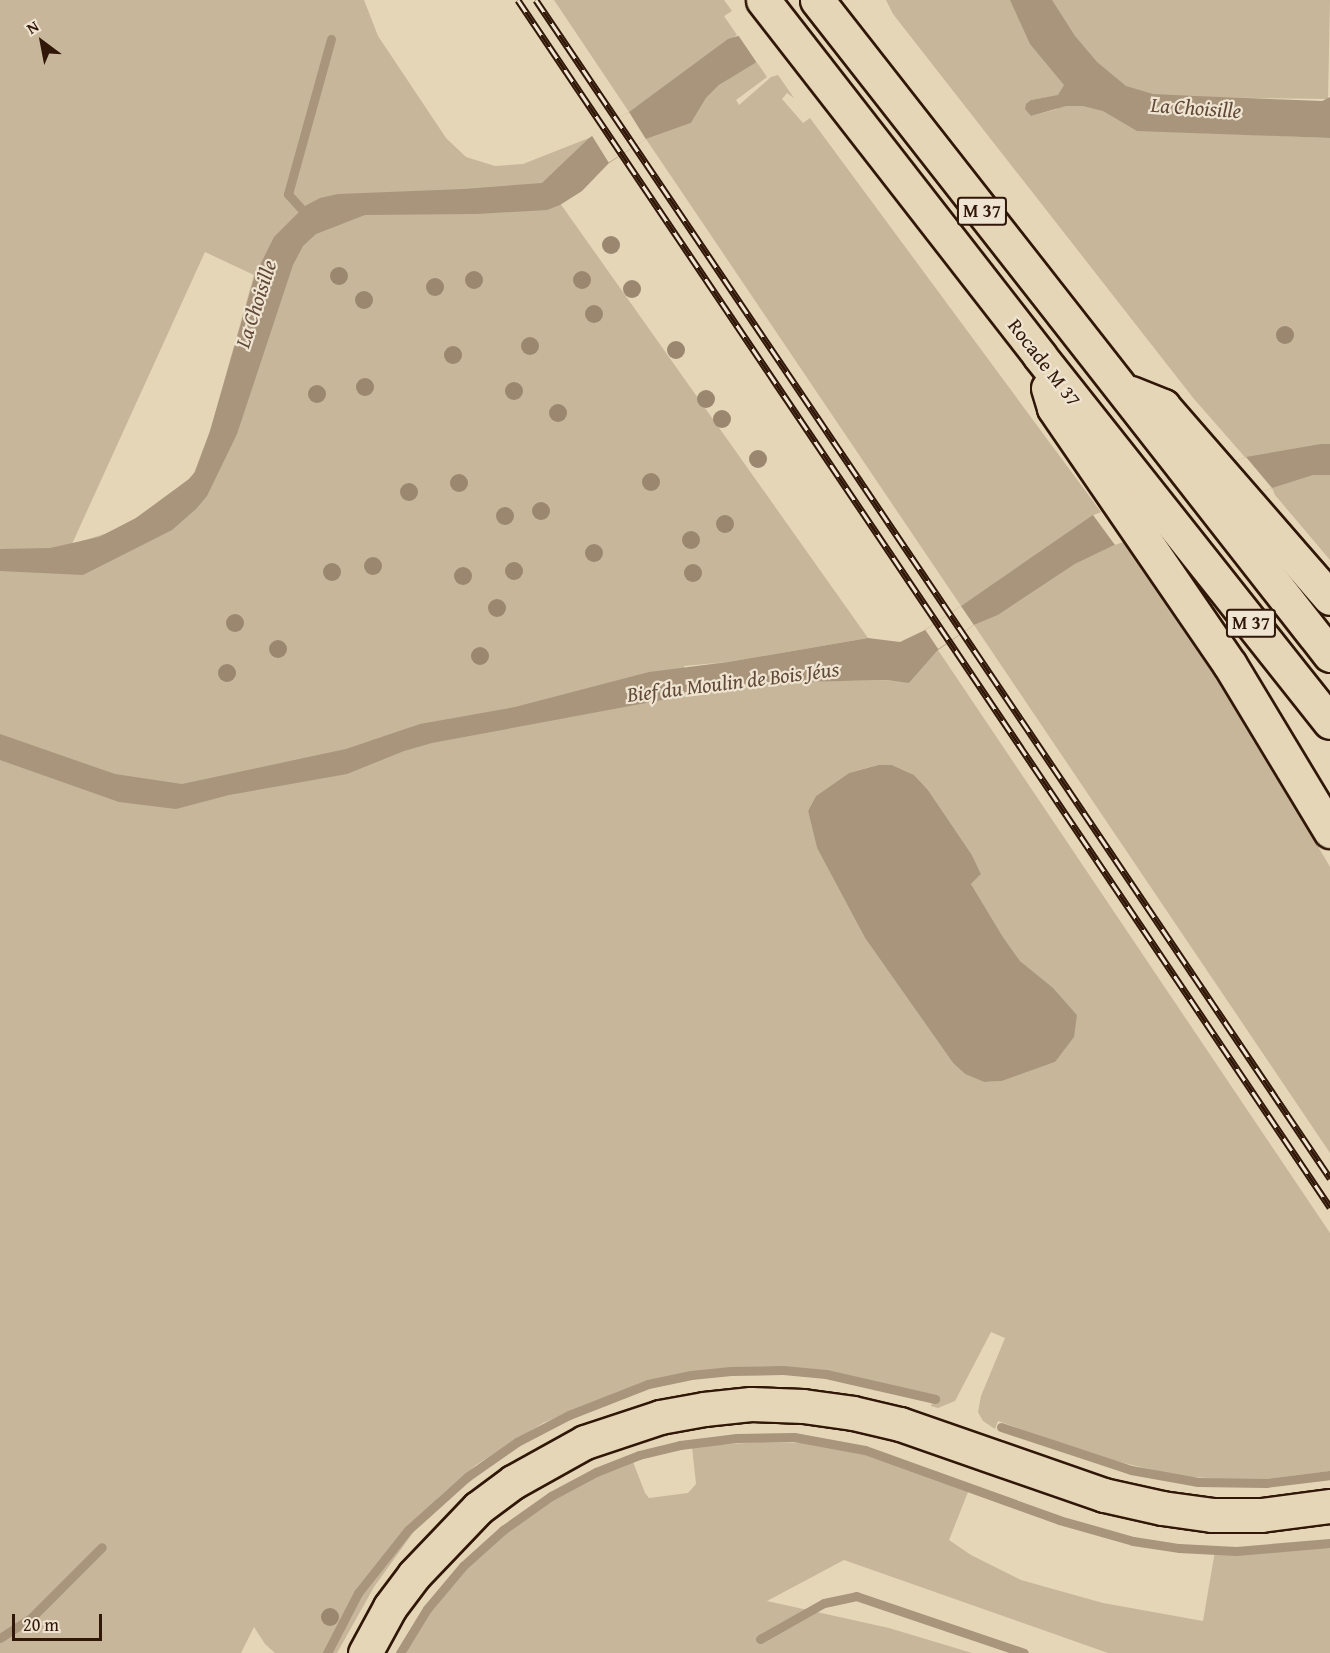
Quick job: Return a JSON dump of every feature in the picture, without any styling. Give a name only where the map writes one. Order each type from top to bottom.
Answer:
[{"type":"main road","name":"Rocade M 37","points":[[763,0],[1039,355],[1053,408],[1134,499]]},
{"type":"main road","name":"M 37","points":[[817,0],[1122,389],[1204,473],[1229,503],[1330,655]]},
{"type":"main road","name":"M 37","points":[[1134,499],[1173,524],[1330,722]]},
{"type":"main road","points":[[1134,499],[1141,535],[1230,665],[1330,831]]},
{"type":"main road","points":[[1229,503],[1330,598]]},
{"type":"main road","points":[[365,1653],[390,1607],[414,1575],[471,1515],[513,1482],[549,1460],[594,1438],[660,1417],[704,1409],[751,1404],[803,1406],[853,1413],[900,1424],[1104,1495],[1161,1509],[1212,1515],[1261,1515],[1330,1506]]},
{"type":"shaded area","points":[[0,0],[364,0],[378,36],[446,138],[466,157],[495,166],[523,164],[589,138],[545,182],[868,638],[728,662],[684,666],[693,695],[766,682],[901,680],[909,683],[938,650],[1330,1233],[1330,1471],[1249,1481],[1178,1476],[1103,1458],[998,1421],[995,1429],[983,1421],[978,1412],[981,1396],[1005,1338],[991,1332],[955,1401],[938,1408],[931,1406],[934,1399],[826,1374],[783,1370],[731,1371],[690,1375],[648,1384],[614,1394],[543,1423],[476,1465],[438,1498],[374,1587],[337,1653],[275,1653],[265,1644],[254,1627],[241,1653],[0,1653]],"holes":[[[205,252],[254,275],[210,431],[194,473],[185,484],[136,518],[111,532],[72,544]],[[877,765],[892,765],[914,775],[928,790],[972,855],[981,874],[971,884],[1003,937],[1020,961],[1053,989],[1077,1015],[1055,1062],[1002,1081],[984,1082],[965,1074],[953,1063],[865,938],[817,848],[808,811],[816,796],[849,773]]]},
{"type":"shaded area","points":[[554,0],[724,0],[732,11],[724,16],[737,35],[629,112]]},
{"type":"shaded area","points":[[886,0],[1330,0],[1328,99],[1195,97],[1204,133],[1330,138],[1330,560],[1275,495],[1272,488],[1194,399],[893,14]],"holes":[[[1054,96],[1057,109],[1031,116],[1031,100]]]},
{"type":"shaded area","points":[[756,61],[767,77],[736,100],[739,105],[771,77],[778,75],[794,98],[787,93],[782,99],[803,123],[810,118],[1101,512],[961,606],[646,139],[691,123],[706,98],[719,85]]},
{"type":"shaded area","points":[[1123,541],[1230,695],[1330,867],[1330,1153],[974,625],[998,615],[1075,564]]},
{"type":"shaded area","points":[[758,1442],[814,1443],[869,1454],[970,1487],[949,1540],[971,1555],[1021,1580],[1103,1603],[1203,1621],[1215,1551],[1330,1543],[1330,1653],[1108,1653],[844,1560],[767,1601],[889,1628],[972,1653],[405,1653],[428,1616],[473,1561],[510,1529],[545,1504],[580,1484],[633,1462],[649,1498],[688,1493],[696,1484],[692,1447]]},
{"type":"water","name":"La Choisille","points":[[858,0],[719,85],[706,98],[691,123],[646,139],[609,163],[582,191],[560,205],[547,210],[476,214],[365,215],[316,234],[303,246],[293,265],[237,434],[207,496],[196,509],[172,530],[83,575],[0,571],[0,549],[50,548],[99,537],[136,518],[189,479],[195,472],[210,431],[255,275],[274,237],[305,206],[320,198],[338,194],[542,183],[589,138],[629,112],[728,39]]},
{"type":"water","name":"La Choisille","points":[[1010,0],[1052,0],[1075,36],[1097,62],[1126,86],[1153,94],[1322,101],[1330,97],[1330,138],[1137,131],[1103,111],[1083,106],[1066,106],[1031,116],[1025,109],[1026,104],[1031,100],[1058,95],[1064,85],[1030,44]]},
{"type":"water","name":"Bief du Moulin de Bois Jéus","points":[[1330,444],[1330,475],[1313,475],[1272,488],[1123,541],[1075,564],[998,615],[974,625],[938,650],[909,683],[888,680],[753,683],[432,743],[404,751],[347,774],[229,795],[176,809],[119,802],[0,760],[0,734],[115,774],[182,784],[346,749],[420,724],[515,707],[649,672],[728,662],[868,638],[900,642],[925,630],[1093,515],[1246,457]]},
{"type":"water","points":[[878,765],[892,765],[914,775],[928,790],[972,855],[981,874],[971,884],[1003,937],[1020,961],[1053,988],[1077,1015],[1074,1037],[1055,1062],[1002,1081],[984,1082],[965,1074],[953,1063],[865,938],[817,848],[808,811],[816,796],[849,773]]},
{"type":"pier","points":[[789,0],[861,0],[757,63],[736,32]]},
{"type":"pier","points":[[629,112],[646,139],[609,162],[592,135]]},
{"type":"pier","points":[[1246,457],[1272,488],[1115,545],[1093,515]]},
{"type":"pier","points":[[961,606],[974,625],[938,649],[925,630]]},
{"type":"waterway","points":[[306,214],[288,194],[331,39]]},
{"type":"waterway","points":[[327,1653],[358,1593],[408,1530],[467,1477],[517,1442],[569,1415],[648,1384],[691,1375],[731,1371],[783,1370],[826,1374],[935,1399]]},
{"type":"waterway","points":[[1001,1427],[1131,1470],[1198,1482],[1266,1483],[1330,1475]]},
{"type":"waterway","points":[[400,1653],[427,1609],[463,1566],[503,1530],[551,1496],[596,1472],[639,1455],[680,1445],[737,1438],[794,1437],[865,1450],[1059,1520],[1133,1541],[1179,1548],[1236,1551],[1330,1543]]},
{"type":"waterway","points":[[0,1638],[31,1618],[102,1547]]},
{"type":"waterway","points":[[760,1639],[824,1603],[856,1596],[1024,1653]]},
{"type":"railway","points":[[518,0],[1330,1207]]},
{"type":"railway","points":[[536,0],[1330,1178]]}]
